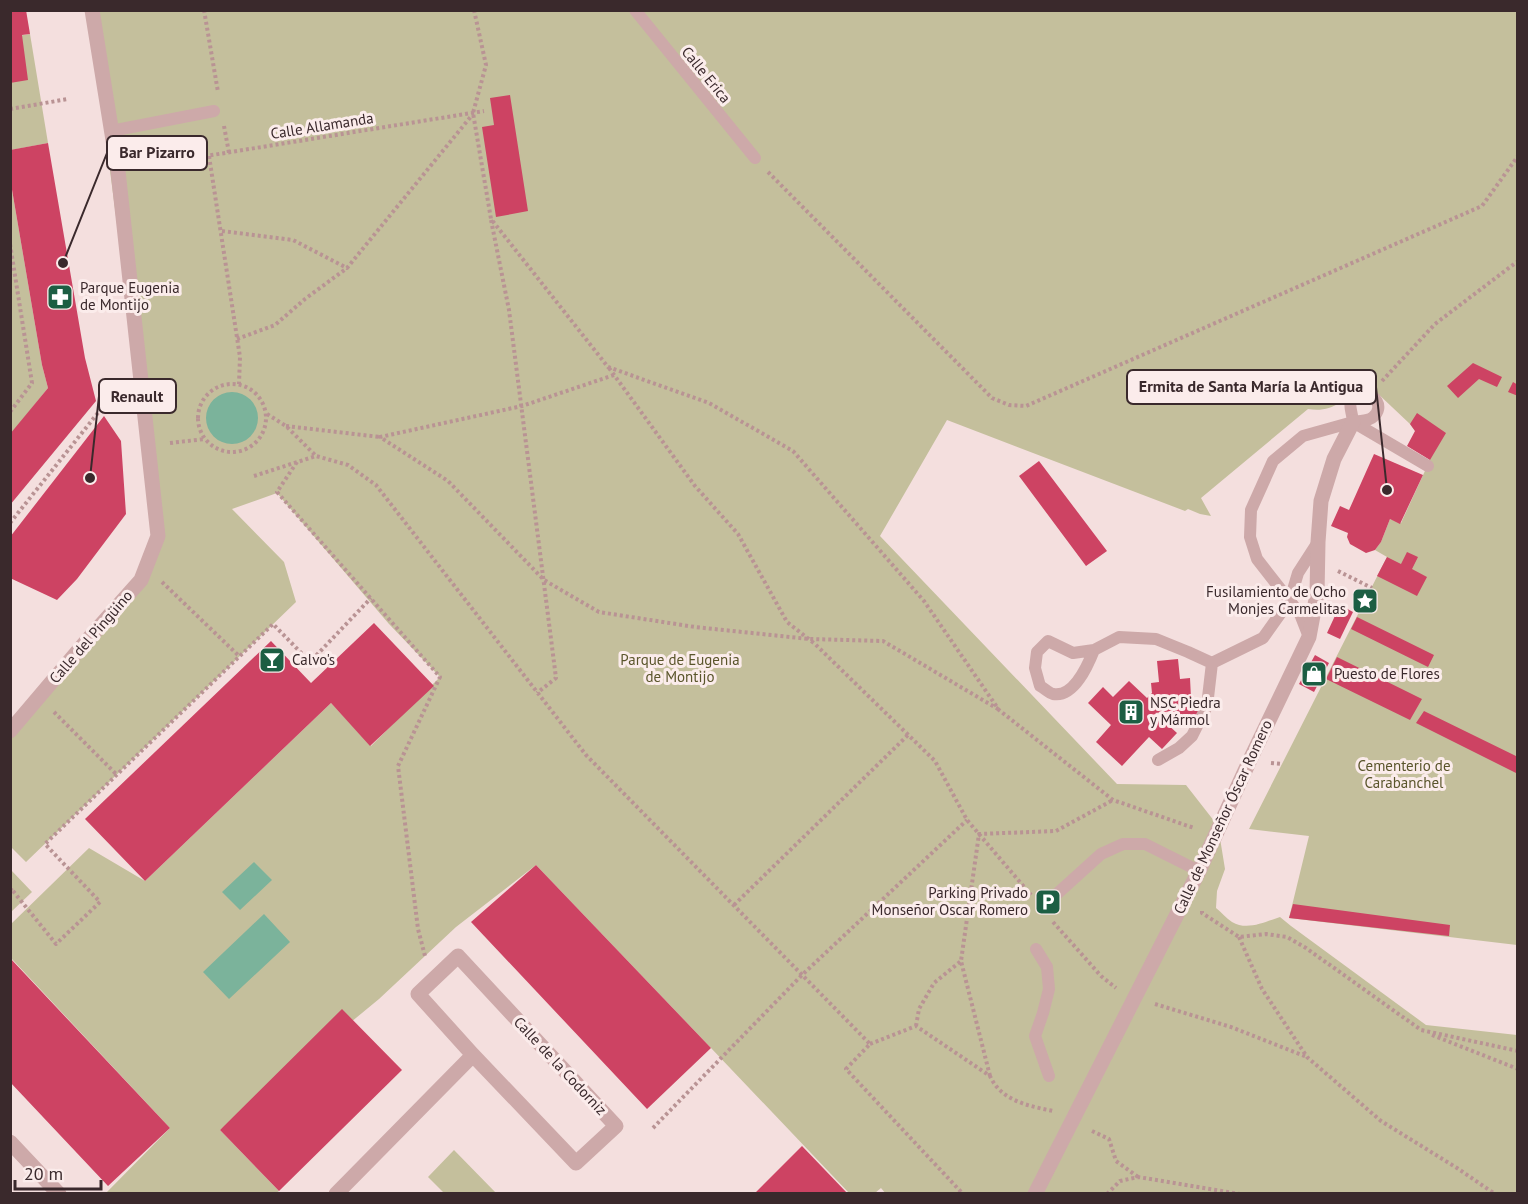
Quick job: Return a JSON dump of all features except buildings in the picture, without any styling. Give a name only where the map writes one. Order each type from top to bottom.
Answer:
[{"type":"street","points":[[92,10],[111,131]]},
{"type":"street","name":"Calle del Pingüino","points":[[10,731],[141,580],[158,536],[120,182],[111,131]]},
{"type":"street","name":"Calle de Monseñor Óscar Romero","points":[[1035,1194],[1199,871],[1309,637],[1317,594],[1321,501],[1334,459],[1353,422]]},
{"type":"street","name":"Calle de la Codorniz","points":[[458,956],[616,1126],[576,1163],[473,1055],[418,994],[458,956]]},
{"type":"street","points":[[336,1194],[473,1055]]},
{"type":"street","points":[[10,1142],[59,1194]]},
{"type":"lane","name":"Calle Erica","points":[[635,10],[754,158]]},
{"type":"lane","points":[[111,131],[219,116]]},
{"type":"lane","points":[[1309,637],[1300,614],[1257,559],[1250,537],[1251,510],[1273,461],[1303,436],[1353,422],[1369,420],[1376,414],[1378,405],[1370,394],[1361,393],[1353,398],[1349,406],[1353,422],[1428,466]]},
{"type":"lane","points":[[1212,663],[1263,638],[1290,600],[1298,573],[1318,542]]},
{"type":"lane","points":[[1094,650],[1086,670],[1067,692],[1054,694],[1040,686],[1035,668],[1037,652],[1048,641],[1073,653],[1094,650],[1119,637],[1156,639],[1212,663]]},
{"type":"lane","points":[[1158,760],[1179,748],[1192,735],[1207,706],[1212,663]]},
{"type":"lane","points":[[1048,902],[1101,854],[1123,844],[1145,844],[1199,871]]},
{"type":"lane","points":[[1036,949],[1047,967],[1049,989],[1035,1036],[1049,1076]]},
{"type":"path","points":[[204,10],[219,98]]},
{"type":"path","points":[[237,339],[275,325],[305,298],[347,268],[473,113],[486,65],[474,10]]},
{"type":"path","points":[[10,109],[68,99]]},
{"type":"path","name":"Calle Allamanda","points":[[163,164],[484,111]]},
{"type":"path","points":[[473,113],[509,310],[556,678],[537,693]]},
{"type":"path","points":[[219,116],[229,153]]},
{"type":"path","points":[[209,156],[240,357],[239,384]]},
{"type":"path","points":[[754,158],[993,398],[1009,405],[1026,406],[1482,206],[1518,156]]},
{"type":"path","points":[[491,219],[608,367],[694,486],[738,534],[787,622],[809,639],[935,761],[967,820],[1031,896]]},
{"type":"path","points":[[222,231],[294,240],[347,268]]},
{"type":"path","points":[[10,244],[32,383],[10,412]]},
{"type":"path","points":[[1370,394],[1435,324],[1518,261]]},
{"type":"path","points":[[608,367],[709,403],[793,451],[924,601],[999,710]]},
{"type":"path","points":[[286,426],[380,437],[522,406],[614,375]]},
{"type":"path","points":[[239,384],[258,394],[267,414],[266,425],[255,444],[246,450],[224,451],[214,447],[199,429],[200,405],[215,387],[239,384]]},
{"type":"path","points":[[10,523],[113,394]]},
{"type":"path","points":[[267,414],[286,426],[316,456],[348,465],[376,485],[586,755],[870,1044]]},
{"type":"path","points":[[380,437],[448,481],[544,580],[599,612],[695,627],[809,639],[883,641],[999,710],[1113,800],[1215,835]]},
{"type":"path","points":[[161,444],[205,439]]},
{"type":"path","points":[[254,476],[316,456]]},
{"type":"path","points":[[297,462],[277,492],[440,677],[398,766],[418,929],[425,956]]},
{"type":"path","points":[[1317,561],[1372,588]]},
{"type":"path","points":[[158,579],[239,656]]},
{"type":"path","points":[[11,891],[57,944],[100,902],[45,844],[273,624],[310,662],[371,598]]},
{"type":"path","points":[[52,709],[117,775]]},
{"type":"path","points":[[734,905],[908,735]]},
{"type":"path","points":[[979,834],[1056,831],[1113,800]]},
{"type":"path","points":[[653,1128],[802,975],[967,820]]},
{"type":"path","points":[[979,834],[961,961],[990,1076],[995,1087],[1022,1104],[1056,1112],[1072,1121]]},
{"type":"path","points":[[1199,871],[1202,913],[1239,937],[1263,989],[1306,1057],[1381,1121],[1495,1194]]},
{"type":"path","points":[[1053,922],[1101,976],[1133,1001],[1157,1004],[1231,1027],[1306,1057]]},
{"type":"path","points":[[1239,937],[1266,934],[1287,937],[1421,1030],[1518,1069]]},
{"type":"path","points":[[916,1026],[919,1009],[934,983],[961,961]]},
{"type":"path","points":[[916,1026],[870,1044],[846,1069],[963,1194]]},
{"type":"path","points":[[916,1026],[990,1076]]},
{"type":"path","points":[[1421,1030],[1518,1051]]},
{"type":"path","points":[[1088,1129],[1109,1139],[1116,1161],[1138,1177]]},
{"type":"path","points":[[1107,1194],[1120,1181],[1138,1177],[1240,1194]]},
{"type":"green space","points":[[89,11],[1517,11],[1517,945],[1289,918],[1309,836],[1249,829],[1387,557],[1375,550],[1381,542],[1390,519],[1401,523],[1430,460],[1410,424],[1374,390],[1361,388],[1330,408],[1308,409],[1201,498],[1211,516],[1188,509],[1185,511],[947,420],[880,536],[1117,784],[1186,785],[1218,826],[1225,869],[1217,891],[1216,908],[1230,920],[1238,925],[1250,926],[1280,917],[1426,1025],[1517,1035],[1517,1193],[886,1194],[881,1188],[875,1193],[849,1193],[536,865],[456,927],[379,999],[220,1130],[279,1191],[276,1193],[106,1193],[170,1128],[11,958],[11,924],[89,848],[145,881],[331,703],[371,746],[440,677],[389,624],[277,493],[232,509],[284,562],[296,602],[26,862],[11,847],[11,732],[141,580],[158,536]]},
{"type":"green space","points":[[30,34],[48,143],[11,150],[11,37]]},
{"type":"green space","points":[[10,178],[42,365],[48,388],[11,434]]},
{"type":"green space","points":[[11,870],[32,892],[11,912]]},
{"type":"green space","points":[[454,1150],[496,1193],[444,1193],[428,1177]]},
{"type":"shaded area","points":[[232,392],[242,394],[250,400],[256,408],[258,418],[256,428],[250,436],[242,442],[232,444],[222,442],[214,436],[208,428],[206,418],[208,408],[214,400],[222,394]]},
{"type":"shaded area","points":[[254,862],[272,880],[240,910],[222,892]]},
{"type":"shaded area","points":[[264,914],[290,942],[229,999],[203,972]]},
{"type":"place","name":"Bar Pizarro","points":[[63,263]]},
{"type":"place","name":"Parque Eugenia de Montijo","points":[[60,297]]},
{"type":"place","name":"Renault","points":[[90,478]]},
{"type":"place","name":"Ermita de Santa María la Antigua","points":[[1387,490]]},
{"type":"place","name":"Fusilamiento de Ocho Monjes Carmelitas","points":[[1365,601]]},
{"type":"place","name":"Calvo's","points":[[272,660]]},
{"type":"place","name":"Puesto de Flores","points":[[1314,674]]},
{"type":"place","name":"NSC Piedra y Mármol","points":[[1131,712]]},
{"type":"place","name":"Parking Privado Monseñor Oscar Romero","points":[[1048,902]]},
{"type":"park label","name":"Parque de Eugenia de Montijo","points":[[680,668]]},
{"type":"park label","name":"Cementerio de Carabanchel","points":[[1404,774]]}]
